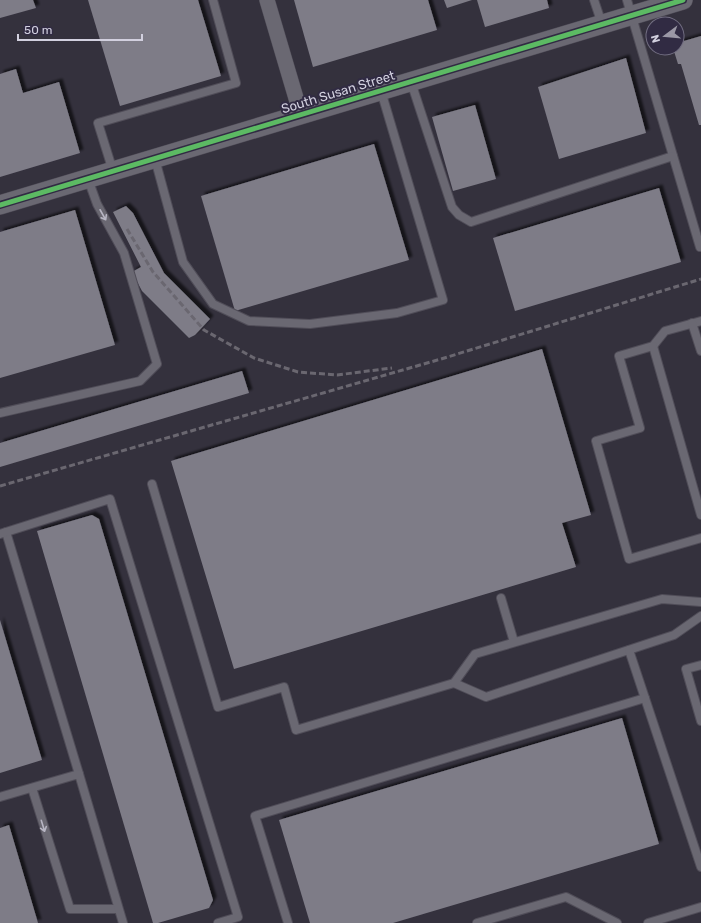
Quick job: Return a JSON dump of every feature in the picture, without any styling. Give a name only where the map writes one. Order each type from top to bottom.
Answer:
[{"type":"street","points":[[267,0],[301,115]]},
{"type":"street","name":"South Susan Street","points":[[0,205],[602,24],[630,8],[683,0]]},
{"type":"lane","points":[[113,171],[98,123],[236,83],[213,0]]},
{"type":"lane","points":[[594,0],[602,24]]},
{"type":"lane","points":[[630,8],[700,247]]},
{"type":"lane","points":[[411,82],[452,207],[459,215],[471,222],[673,156]]},
{"type":"lane","points":[[155,159],[183,262],[213,304],[249,321],[310,324],[397,313],[443,300],[381,91]]},
{"type":"lane","points":[[0,413],[140,381],[157,364],[124,253],[97,204],[88,179]]},
{"type":"lane","points":[[701,321],[665,332],[652,346],[619,356],[640,428],[596,441],[630,559],[701,538]]},
{"type":"lane","points":[[692,323],[701,351]]},
{"type":"lane","points":[[652,346],[701,515]]},
{"type":"lane","points":[[152,484],[218,707],[284,687],[296,730],[454,683],[475,654],[662,599],[701,602]]},
{"type":"lane","points":[[123,923],[79,774],[3,533],[110,499],[238,917],[218,923]]},
{"type":"lane","points":[[501,598],[514,642]]},
{"type":"lane","points":[[454,683],[486,697],[674,635],[701,616]]},
{"type":"lane","points":[[629,650],[701,867]]},
{"type":"lane","points":[[701,665],[686,669],[701,721]]},
{"type":"lane","points":[[288,923],[255,816],[644,698]]},
{"type":"lane","points":[[0,797],[79,774]]},
{"type":"lane","points":[[32,788],[70,909],[118,909]]},
{"type":"lane","points":[[477,923],[566,896],[617,923]]},
{"type":"lane","points":[[648,923],[701,907]]},
{"type":"building","points":[[0,0],[33,0],[36,8],[0,18]]},
{"type":"building","points":[[88,0],[198,0],[221,76],[120,106]]},
{"type":"building","points":[[294,0],[428,0],[437,30],[313,67]]},
{"type":"building","points":[[444,0],[472,0],[447,8]]},
{"type":"building","points":[[477,0],[547,0],[549,8],[485,27]]},
{"type":"building","points":[[701,36],[701,125],[699,125],[681,64],[678,64],[676,56],[685,56],[685,41]]},
{"type":"building","points":[[626,58],[646,133],[559,159],[538,87]]},
{"type":"building","points":[[16,69],[23,93],[59,82],[80,153],[0,177],[0,74]]},
{"type":"building","points":[[475,105],[496,179],[453,191],[432,117]]},
{"type":"building","points":[[374,144],[409,260],[235,311],[201,196]]},
{"type":"building","points":[[659,188],[681,262],[515,311],[493,238]]},
{"type":"building","points":[[126,206],[133,213],[164,273],[210,319],[195,335],[189,338],[142,291],[132,272],[141,267],[113,212]]},
{"type":"building","points":[[75,210],[115,345],[0,378],[0,232]]},
{"type":"building","points":[[542,349],[591,515],[562,523],[576,567],[234,669],[171,461]]},
{"type":"building","points":[[242,371],[249,393],[0,467],[0,443]]},
{"type":"building","points":[[92,515],[99,519],[213,900],[209,908],[158,923],[153,923],[37,531]]},
{"type":"building","points":[[0,620],[42,760],[0,773]]},
{"type":"building","points":[[622,718],[659,844],[393,923],[310,923],[279,820]]},
{"type":"building","points":[[9,825],[38,923],[0,923],[0,828]]},
{"type":"railway","points":[[127,229],[153,272],[204,330],[254,358],[298,372],[337,375],[392,368]]},
{"type":"railway","points":[[0,486],[441,359],[701,279]]},
{"type":"cycle path","points":[[0,205],[683,0]]}]
